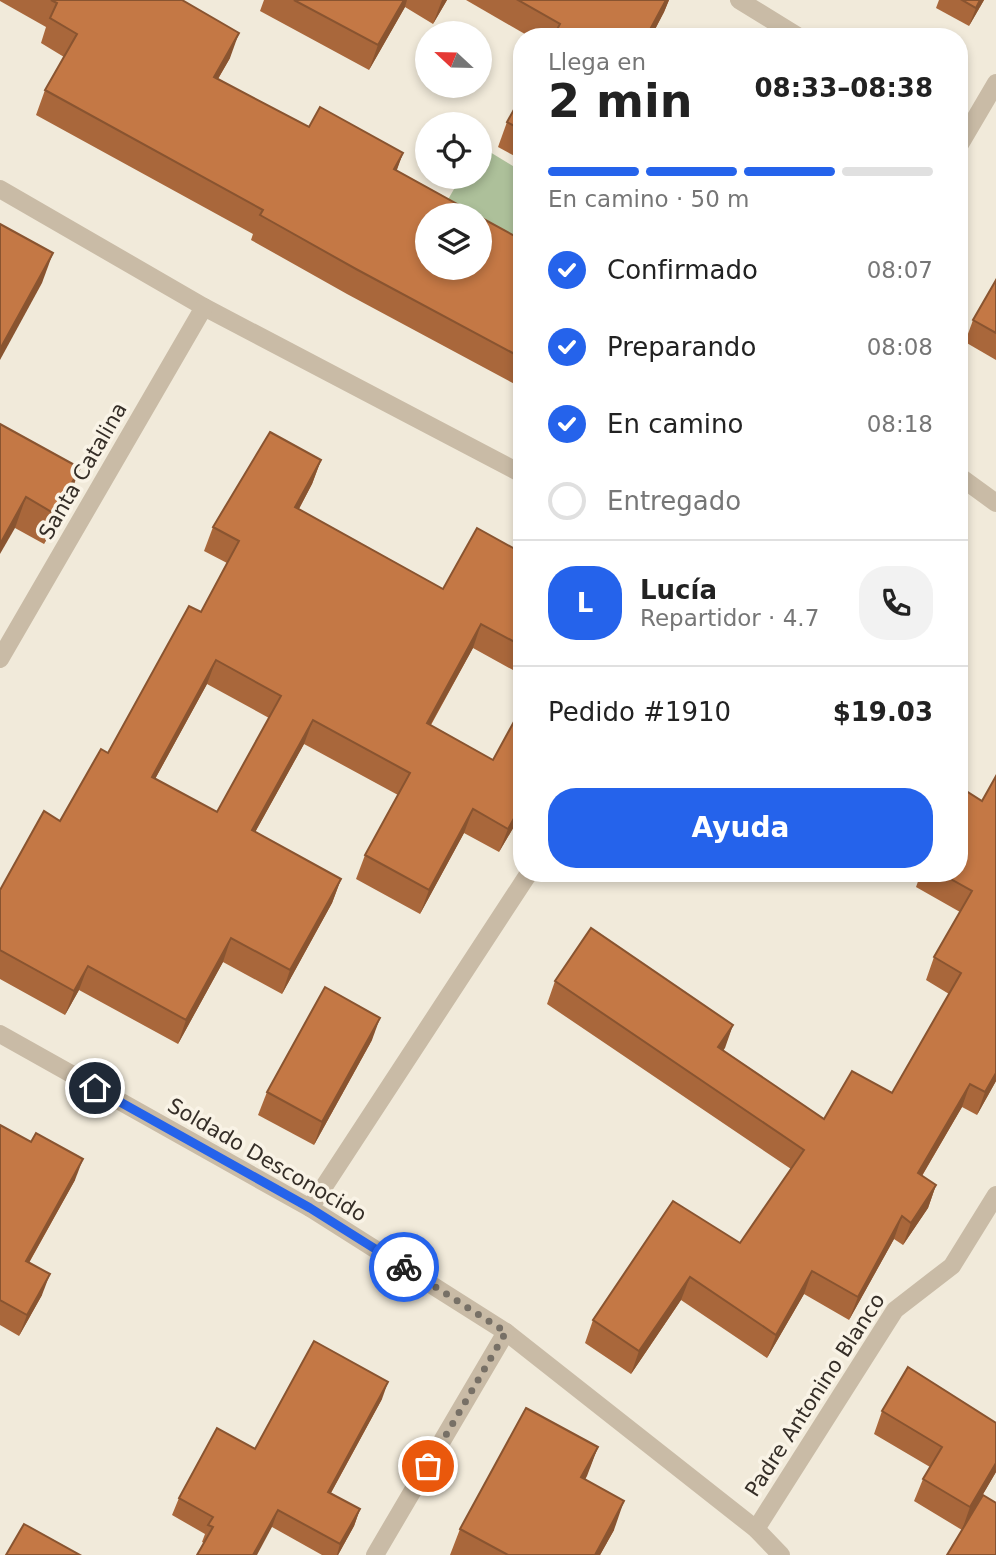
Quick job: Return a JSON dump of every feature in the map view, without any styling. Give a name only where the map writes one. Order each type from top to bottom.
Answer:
[{"type":"street","points":[[739,0],[784,28]]},
{"type":"street","points":[[968,128],[996,82]]},
{"type":"street","points":[[0,189],[204,307],[513,469]]},
{"type":"street","name":"Santa Catalina","points":[[0,659],[204,307]]},
{"type":"street","points":[[968,483],[996,503]]},
{"type":"street","points":[[310,1208],[523,882]]},
{"type":"street","name":"Soldado Desconocido","points":[[0,1034],[310,1208],[506,1332],[756,1529],[782,1555]]},
{"type":"street","name":"Padre Antonino Blanco","points":[[756,1529],[895,1310],[952,1266],[996,1195]]},
{"type":"street","points":[[375,1555],[506,1332]]},
{"type":"green space","points":[[492,153],[513,166],[513,262],[492,249],[492,203],[446,203],[454,189],[492,189]]},
{"type":"building","points":[[51,0],[182,0],[239,33],[214,77],[309,127],[320,107],[403,153],[394,169],[415,181],[415,189],[430,189],[455,203],[415,203],[415,280],[492,280],[492,224],[513,235],[513,353],[356,269],[260,215],[263,210],[45,90],[77,34],[50,18],[57,3]]},
{"type":"building","points":[[294,0],[404,0],[378,45]]},
{"type":"building","points":[[518,0],[666,0],[651,28],[558,28],[560,24]]},
{"type":"building","points":[[962,0],[980,0],[976,8]]},
{"type":"building","points":[[513,111],[513,125],[507,122]]},
{"type":"building","points":[[0,224],[53,253],[0,349]]},
{"type":"building","points":[[996,280],[996,333],[973,320]]},
{"type":"building","points":[[0,424],[80,468],[55,514],[26,497],[0,544]]},
{"type":"building","points":[[270,432],[321,460],[295,507],[443,589],[477,528],[513,548],[513,641],[481,624],[427,723],[493,760],[513,723],[513,820],[508,829],[473,809],[429,890],[365,855],[410,773],[313,720],[252,830],[341,879],[290,970],[231,938],[186,1020],[88,966],[74,991],[0,950],[0,890],[44,811],[60,821],[101,749],[108,753],[189,606],[201,612],[239,541],[213,527]],"holes":[[[216,660],[281,696],[217,812],[152,777]]]},
{"type":"building","points":[[996,776],[996,1073],[985,1092],[970,1084],[918,1173],[936,1185],[911,1223],[902,1216],[858,1297],[812,1271],[776,1335],[690,1277],[639,1351],[593,1320],[673,1201],[740,1243],[804,1150],[555,981],[591,928],[733,1025],[718,1047],[824,1119],[852,1071],[892,1093],[961,973],[934,957],[972,891],[956,882],[968,882],[968,792],[982,801]]},
{"type":"building","points":[[325,987],[380,1018],[322,1122],[267,1092]]},
{"type":"building","points":[[0,1125],[31,1142],[36,1133],[83,1159],[26,1261],[50,1274],[27,1315],[0,1300]]},
{"type":"building","points":[[314,1341],[388,1382],[328,1492],[360,1509],[340,1544],[278,1510],[253,1555],[197,1555],[213,1527],[208,1525],[213,1517],[179,1498],[217,1428],[255,1449]]},
{"type":"building","points":[[908,1367],[996,1423],[996,1463],[970,1507],[923,1479],[942,1447],[882,1411]]},
{"type":"building","points":[[526,1408],[598,1447],[581,1477],[624,1501],[595,1555],[508,1555],[460,1529]]},
{"type":"building","points":[[983,1495],[996,1503],[996,1555],[947,1555]]},
{"type":"building","points":[[24,1524],[80,1555],[6,1555]]},
{"type":"way so far","points":[[404,1267],[506,1332],[428,1466]]},
{"type":"route","points":[[95,1088],[310,1208],[404,1267]]}]
